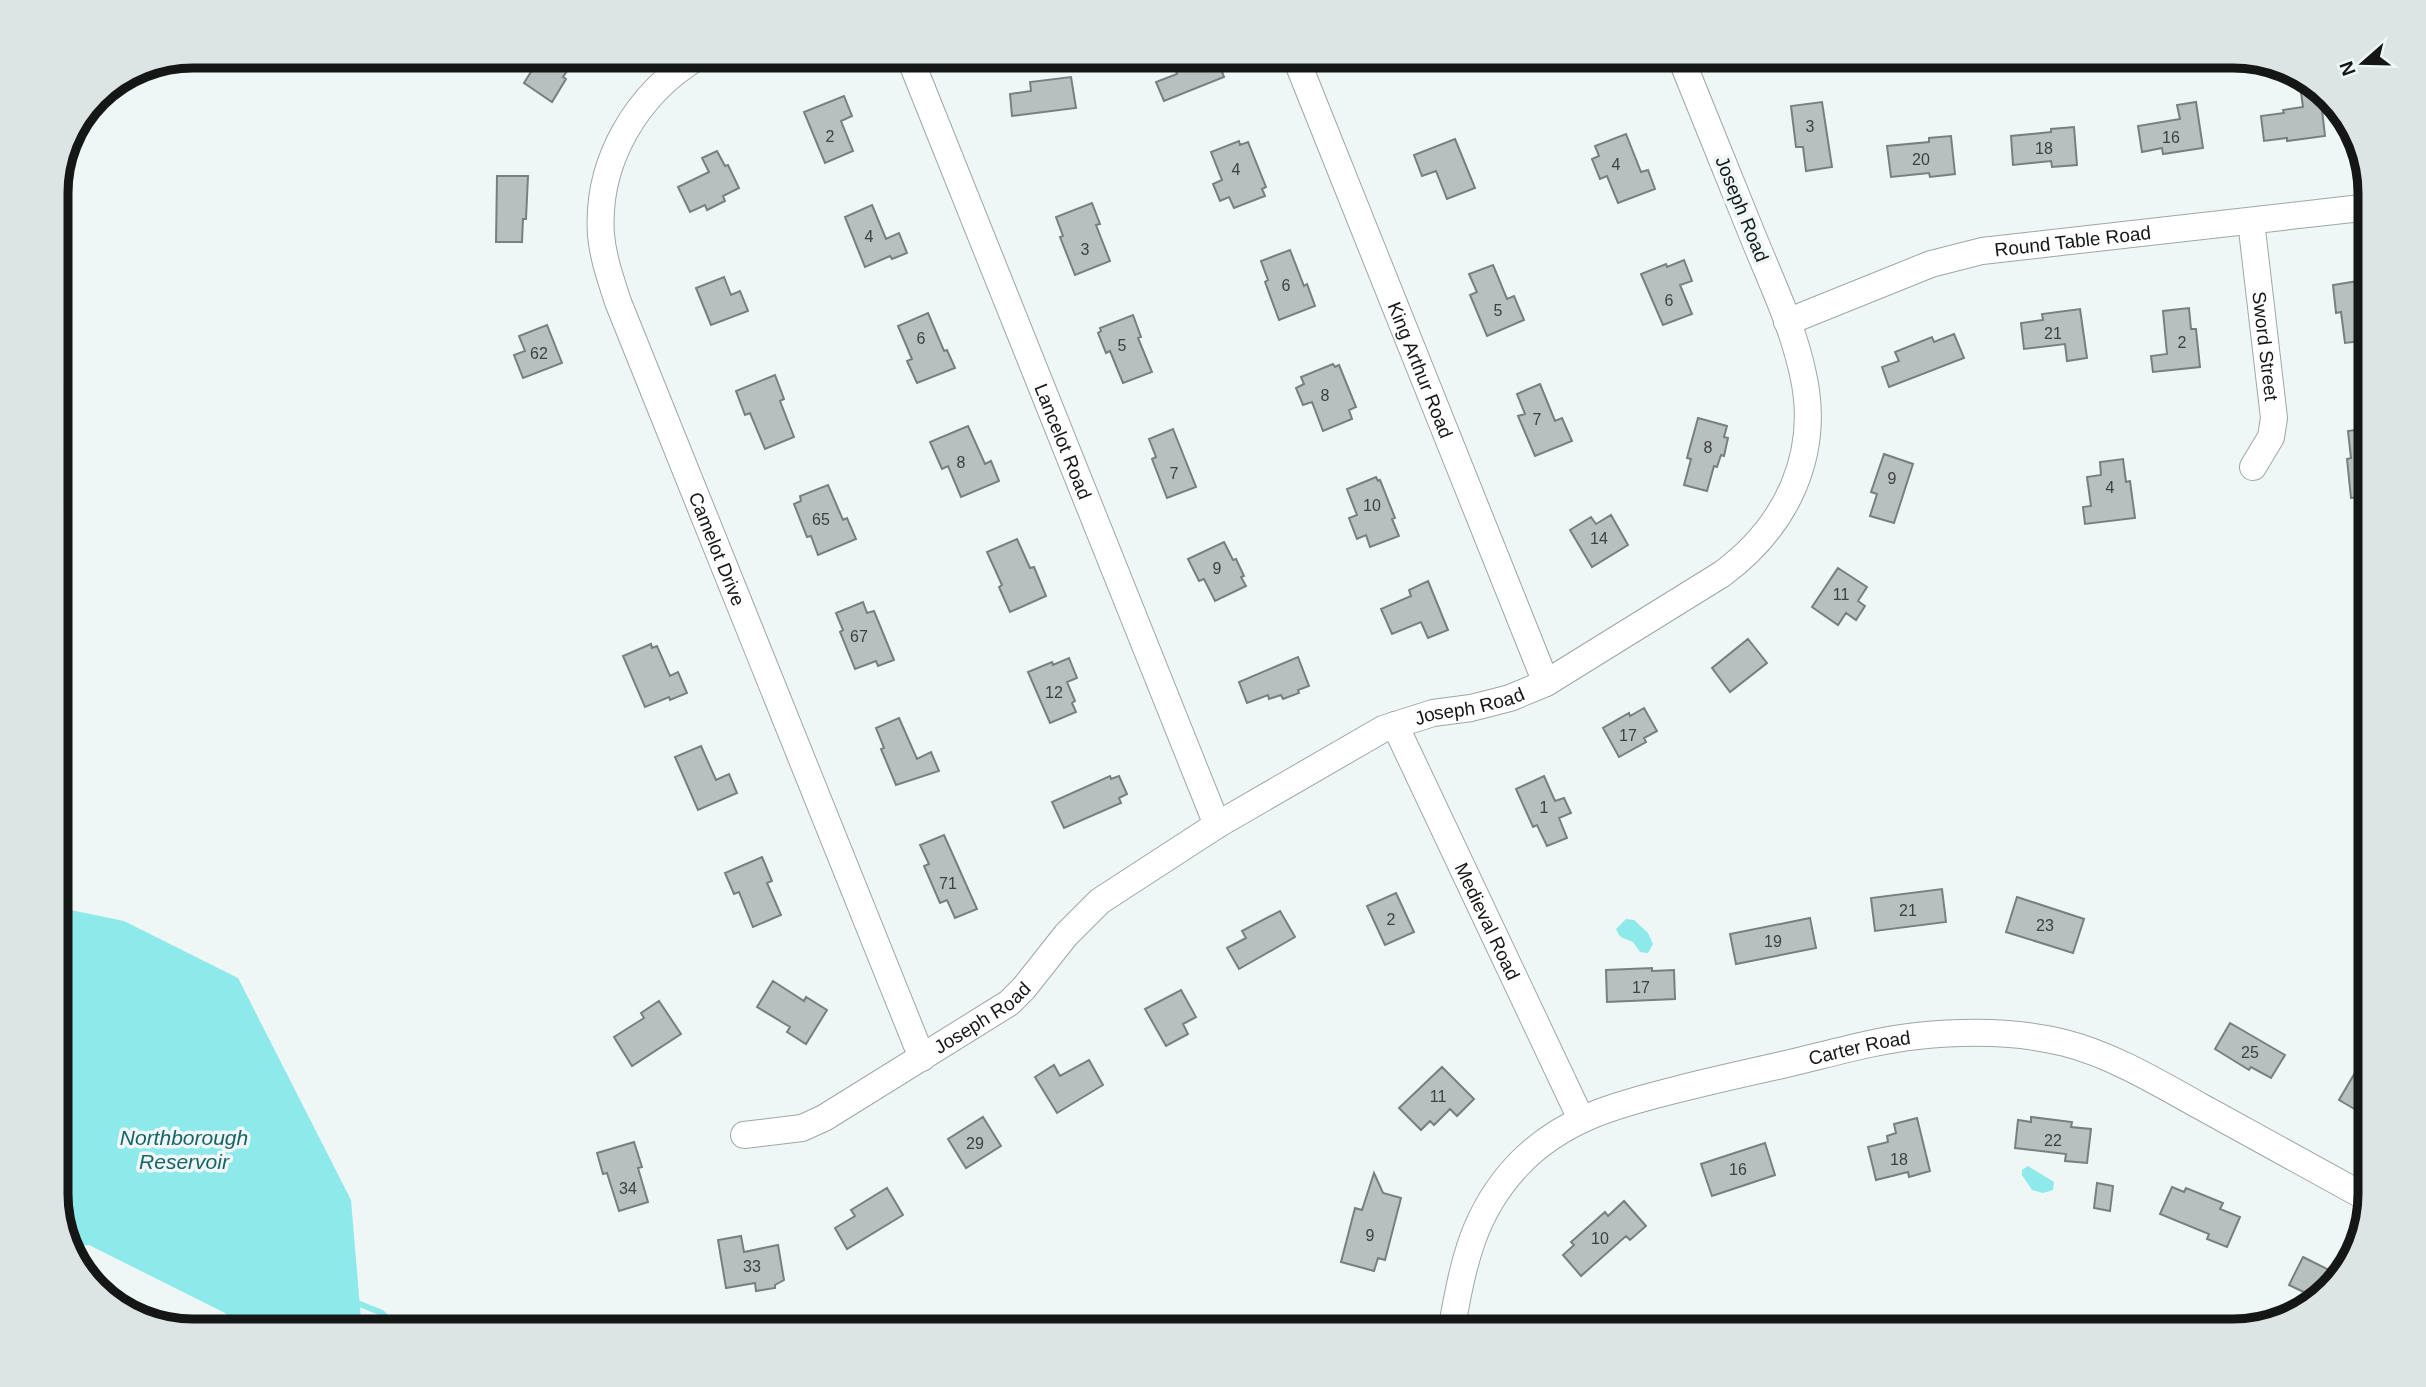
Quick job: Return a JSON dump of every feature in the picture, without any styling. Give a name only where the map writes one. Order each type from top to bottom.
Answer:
[{"type":"street","name":"King Arthur Road","points":[[1300,68],[1546,683]]},
{"type":"street","name":"Joseph Road","points":[[744,1135],[781,1132],[814,1124],[1009,1003],[1066,934],[1100,901],[1217,825],[1352,745],[1395,725],[1433,713],[1471,708],[1510,698],[1546,683],[1729,569],[1749,553],[1782,512],[1796,481],[1807,430],[1807,392],[1787,322],[1685,68]]},
{"type":"street","name":"Camelot Drive","points":[[680,69],[668,77],[641,106],[617,146],[604,188],[601,212],[605,259],[618,302],[922,1058]]},
{"type":"street","name":"Lancelot Road","points":[[914,69],[1217,825]]},
{"type":"street","name":"Round Table Road","points":[[1787,322],[1956,256],[2357,209]]},
{"type":"street","name":"Sword Street","points":[[2251,221],[2274,418],[2271,437],[2253,467]]},
{"type":"street","name":"Medieval Road","points":[[1395,725],[1581,1119]]},
{"type":"street","name":"Carter Road","points":[[1454,1319],[1470,1240],[1495,1194],[1519,1164],[1540,1146],[1581,1119],[1611,1106],[1917,1036],[1976,1033],[2065,1043],[2123,1065],[2358,1193]]},
{"type":"water","name":"Northborough Reservoir","points":[[69,910],[124,921],[238,978],[351,1200],[361,1319],[229,1319],[225,1313],[89,1245],[80,1246],[69,1202]]},
{"type":"water","points":[[1626,919],[1634,920],[1648,933],[1653,944],[1648,953],[1640,952],[1633,942],[1623,938],[1616,929]]},
{"type":"water","points":[[2028,1166],[2054,1182],[2053,1190],[2043,1193],[2032,1190],[2022,1175],[2022,1170]]},
{"type":"building","points":[[1221,68],[1224,77],[1164,101],[1156,82],[1177,74],[1175,69]]},
{"type":"building","points":[[533,69],[568,69],[563,77],[566,79],[552,102],[524,83]]},
{"type":"building","points":[[1071,77],[1076,108],[1012,116],[1010,94],[1031,91],[1030,82]]},
{"type":"building","points":[[2301,92],[2309,94],[2322,106],[2325,136],[2264,141],[2261,116],[2303,107]]},
{"type":"building","points":[[844,96],[852,116],[841,121],[853,151],[825,163],[804,112]]},
{"type":"building","points":[[1822,102],[1832,167],[1806,171],[1803,147],[1796,147],[1791,106]]},
{"type":"building","points":[[2196,102],[2203,148],[2163,154],[2162,148],[2142,152],[2138,126],[2180,119],[2177,105]]},
{"type":"building","points":[[2074,127],[2077,165],[2052,167],[2051,161],[2013,165],[2011,136]]},
{"type":"building","points":[[1626,134],[1641,172],[1648,170],[1655,189],[1618,203],[1607,176],[1600,179],[1592,159],[1599,156],[1595,146]]},
{"type":"building","points":[[1951,136],[1955,174],[1930,177],[1929,173],[1891,177],[1887,146],[1929,142],[1929,138]]},
{"type":"building","points":[[1455,139],[1475,188],[1447,199],[1436,171],[1422,176],[1414,155]]},
{"type":"building","points":[[1239,141],[1240,145],[1248,142],[1266,187],[1262,189],[1265,196],[1234,208],[1229,197],[1220,201],[1213,184],[1222,180],[1211,152]]},
{"type":"building","points":[[717,151],[725,166],[728,165],[739,188],[723,196],[725,201],[707,210],[705,205],[690,212],[678,187],[709,172],[702,158]]},
{"type":"building","points":[[497,176],[528,176],[522,242],[496,242]]},
{"type":"building","points":[[1092,203],[1100,224],[1096,225],[1110,261],[1075,275],[1060,237],[1063,236],[1056,217]]},
{"type":"building","points":[[872,205],[886,239],[899,233],[907,253],[892,259],[890,256],[865,267],[845,217]]},
{"type":"building","points":[[1290,250],[1315,306],[1279,320],[1265,282],[1268,280],[1261,261]]},
{"type":"building","points":[[1684,260],[1692,281],[1680,285],[1692,314],[1663,325],[1641,274]]},
{"type":"building","points":[[1493,265],[1507,299],[1514,296],[1524,320],[1487,336],[1470,295],[1477,292],[1469,274]]},
{"type":"building","points":[[724,277],[731,295],[740,291],[748,311],[711,325],[696,288]]},
{"type":"building","points":[[2357,281],[2357,342],[2345,343],[2341,312],[2336,313],[2333,285]]},
{"type":"building","points":[[2189,308],[2191,329],[2196,329],[2200,367],[2153,372],[2151,356],[2167,354],[2163,311]]},
{"type":"building","points":[[2080,309],[2087,358],[2067,361],[2065,344],[2024,349],[2021,323],[2043,320],[2042,314]]},
{"type":"building","points":[[928,313],[944,351],[947,350],[955,368],[917,383],[907,361],[912,359],[898,326]]},
{"type":"building","points":[[1133,315],[1141,337],[1138,338],[1152,372],[1123,383],[1110,351],[1106,353],[1098,333],[1100,328]]},
{"type":"building","points":[[547,325],[562,363],[523,378],[514,355],[525,351],[519,336]]},
{"type":"building","points":[[1954,334],[1964,358],[1889,387],[1882,367],[1899,361],[1895,352],[1932,337],[1934,342]]},
{"type":"building","points":[[1333,364],[1335,367],[1339,365],[1356,407],[1349,410],[1352,419],[1323,431],[1312,402],[1303,405],[1296,388],[1304,384],[1301,377]]},
{"type":"building","points":[[775,375],[784,399],[780,401],[794,437],[765,449],[750,413],[745,415],[736,391]]},
{"type":"building","points":[[1540,384],[1555,421],[1562,418],[1572,441],[1535,456],[1518,416],[1525,414],[1517,394]]},
{"type":"building","points":[[1698,418],[1727,426],[1724,437],[1728,438],[1724,456],[1721,455],[1717,467],[1714,466],[1707,491],[1684,485],[1691,459],[1687,458]]},
{"type":"building","points":[[968,426],[985,464],[991,461],[999,481],[961,497],[948,466],[942,469],[930,442]]},
{"type":"building","points":[[1173,429],[1196,487],[1167,498],[1152,459],[1156,457],[1149,439]]},
{"type":"building","points":[[2357,430],[2357,497],[2351,498],[2347,459],[2351,458],[2348,431]]},
{"type":"building","points":[[1884,454],[1913,464],[1894,523],[1870,516],[1877,494],[1871,492]]},
{"type":"building","points":[[2123,459],[2126,482],[2130,481],[2135,518],[2085,524],[2083,507],[2091,506],[2087,477],[2101,475],[2100,462]]},
{"type":"building","points":[[1376,477],[1380,480],[1395,518],[1392,519],[1399,536],[1370,547],[1366,535],[1357,539],[1349,518],[1357,515],[1347,489]]},
{"type":"building","points":[[828,485],[843,520],[847,518],[856,539],[818,555],[811,536],[807,537],[794,504],[801,501],[800,496]]},
{"type":"building","points":[[1611,515],[1628,545],[1592,567],[1570,530],[1591,517],[1596,524]]},
{"type":"building","points":[[1017,539],[1030,568],[1034,567],[1046,596],[1010,612],[999,587],[1002,585],[987,552]]},
{"type":"building","points":[[1224,542],[1233,560],[1236,559],[1246,586],[1215,601],[1204,579],[1199,581],[1188,559]]},
{"type":"building","points":[[1838,568],[1867,587],[1858,601],[1865,606],[1856,620],[1846,613],[1838,625],[1812,607]]},
{"type":"building","points":[[1428,581],[1448,630],[1428,638],[1421,622],[1392,634],[1381,609],[1411,596],[1409,590]]},
{"type":"building","points":[[863,602],[867,613],[874,611],[894,660],[878,666],[876,661],[855,669],[840,632],[843,630],[836,613]]},
{"type":"building","points":[[1748,639],[1767,663],[1730,692],[1712,668]]},
{"type":"building","points":[[651,644],[652,648],[657,646],[670,676],[678,672],[687,693],[645,707],[623,656]]},
{"type":"building","points":[[1298,657],[1309,686],[1283,699],[1281,695],[1269,699],[1268,695],[1247,703],[1239,682]]},
{"type":"building","points":[[1069,658],[1077,678],[1067,682],[1075,701],[1072,703],[1076,712],[1050,723],[1028,672]]},
{"type":"building","points":[[1644,708],[1657,731],[1644,738],[1646,742],[1619,757],[1603,728]]},
{"type":"building","points":[[899,718],[917,759],[931,752],[939,771],[896,785],[881,749],[884,748],[876,728]]},
{"type":"building","points":[[701,746],[716,780],[729,774],[737,793],[698,810],[675,757]]},
{"type":"building","points":[[1110,776],[1111,779],[1119,776],[1127,794],[1119,798],[1121,803],[1064,828],[1052,802]]},
{"type":"building","points":[[1544,776],[1555,801],[1564,798],[1571,813],[1559,818],[1567,838],[1547,846],[1537,825],[1533,827],[1516,789]]},
{"type":"building","points":[[944,835],[977,909],[955,918],[947,900],[940,903],[924,866],[929,864],[920,845]]},
{"type":"building","points":[[762,857],[772,881],[767,883],[781,915],[753,927],[739,892],[734,894],[725,873]]},
{"type":"building","points":[[1942,889],[1946,922],[1875,931],[1871,898]]},
{"type":"building","points":[[1396,893],[1414,932],[1385,945],[1367,906]]},
{"type":"building","points":[[2017,897],[2084,919],[2073,953],[2006,932]]},
{"type":"building","points":[[1280,911],[1295,937],[1239,969],[1227,948],[1246,938],[1242,931]]},
{"type":"building","points":[[1810,918],[1816,948],[1736,964],[1730,934]]},
{"type":"building","points":[[1652,968],[1652,971],[1674,970],[1675,999],[1607,1002],[1606,970]]},
{"type":"building","points":[[773,981],[804,1001],[806,997],[827,1010],[806,1044],[787,1032],[790,1027],[757,1007]]},
{"type":"building","points":[[1181,990],[1196,1017],[1183,1024],[1188,1034],[1166,1046],[1145,1009]]},
{"type":"building","points":[[659,1001],[681,1034],[632,1066],[614,1037],[644,1018],[641,1013]]},
{"type":"building","points":[[2230,1023],[2285,1055],[2271,1078],[2251,1067],[2249,1070],[2215,1049]]},
{"type":"building","points":[[1089,1060],[1103,1085],[1057,1113],[1035,1077],[1054,1065],[1060,1076]]},
{"type":"building","points":[[1442,1067],[1474,1099],[1457,1116],[1450,1109],[1434,1125],[1430,1121],[1421,1130],[1399,1108]]},
{"type":"building","points":[[2358,1068],[2358,1111],[2339,1100]]},
{"type":"building","points":[[983,1117],[1001,1146],[966,1168],[948,1139]]},
{"type":"building","points":[[2031,1117],[2072,1122],[2071,1127],[2091,1129],[2087,1163],[2065,1161],[2066,1154],[2015,1148],[2018,1120],[2031,1122]]},
{"type":"building","points":[[1917,1118],[1930,1171],[1909,1177],[1908,1172],[1876,1180],[1868,1147],[1888,1142],[1887,1136],[1896,1133],[1894,1124]]},
{"type":"building","points":[[634,1142],[642,1167],[638,1168],[648,1202],[619,1211],[607,1173],[603,1174],[597,1153]]},
{"type":"building","points":[[1765,1143],[1775,1175],[1712,1196],[1701,1164]]},
{"type":"building","points":[[1374,1173],[1383,1193],[1401,1198],[1385,1260],[1378,1258],[1374,1271],[1341,1262],[1355,1208],[1362,1210]]},
{"type":"building","points":[[2097,1183],[2113,1186],[2110,1211],[2094,1208]]},
{"type":"building","points":[[2172,1187],[2184,1192],[2186,1188],[2223,1203],[2220,1209],[2240,1217],[2227,1247],[2207,1239],[2209,1234],[2160,1214]]},
{"type":"building","points":[[887,1188],[903,1215],[847,1249],[835,1228],[855,1216],[851,1210]]},
{"type":"building","points":[[1624,1201],[1646,1226],[1630,1240],[1626,1236],[1581,1276],[1563,1255],[1574,1245],[1571,1242],[1605,1212],[1608,1216]]},
{"type":"building","points":[[741,1236],[744,1252],[778,1245],[784,1280],[775,1285],[775,1288],[756,1291],[755,1283],[726,1288],[718,1240]]},
{"type":"building","points":[[2303,1257],[2331,1271],[2308,1294],[2289,1285]]},
{"type":"waterway","points":[[355,1302],[382,1313],[388,1319]]}]
